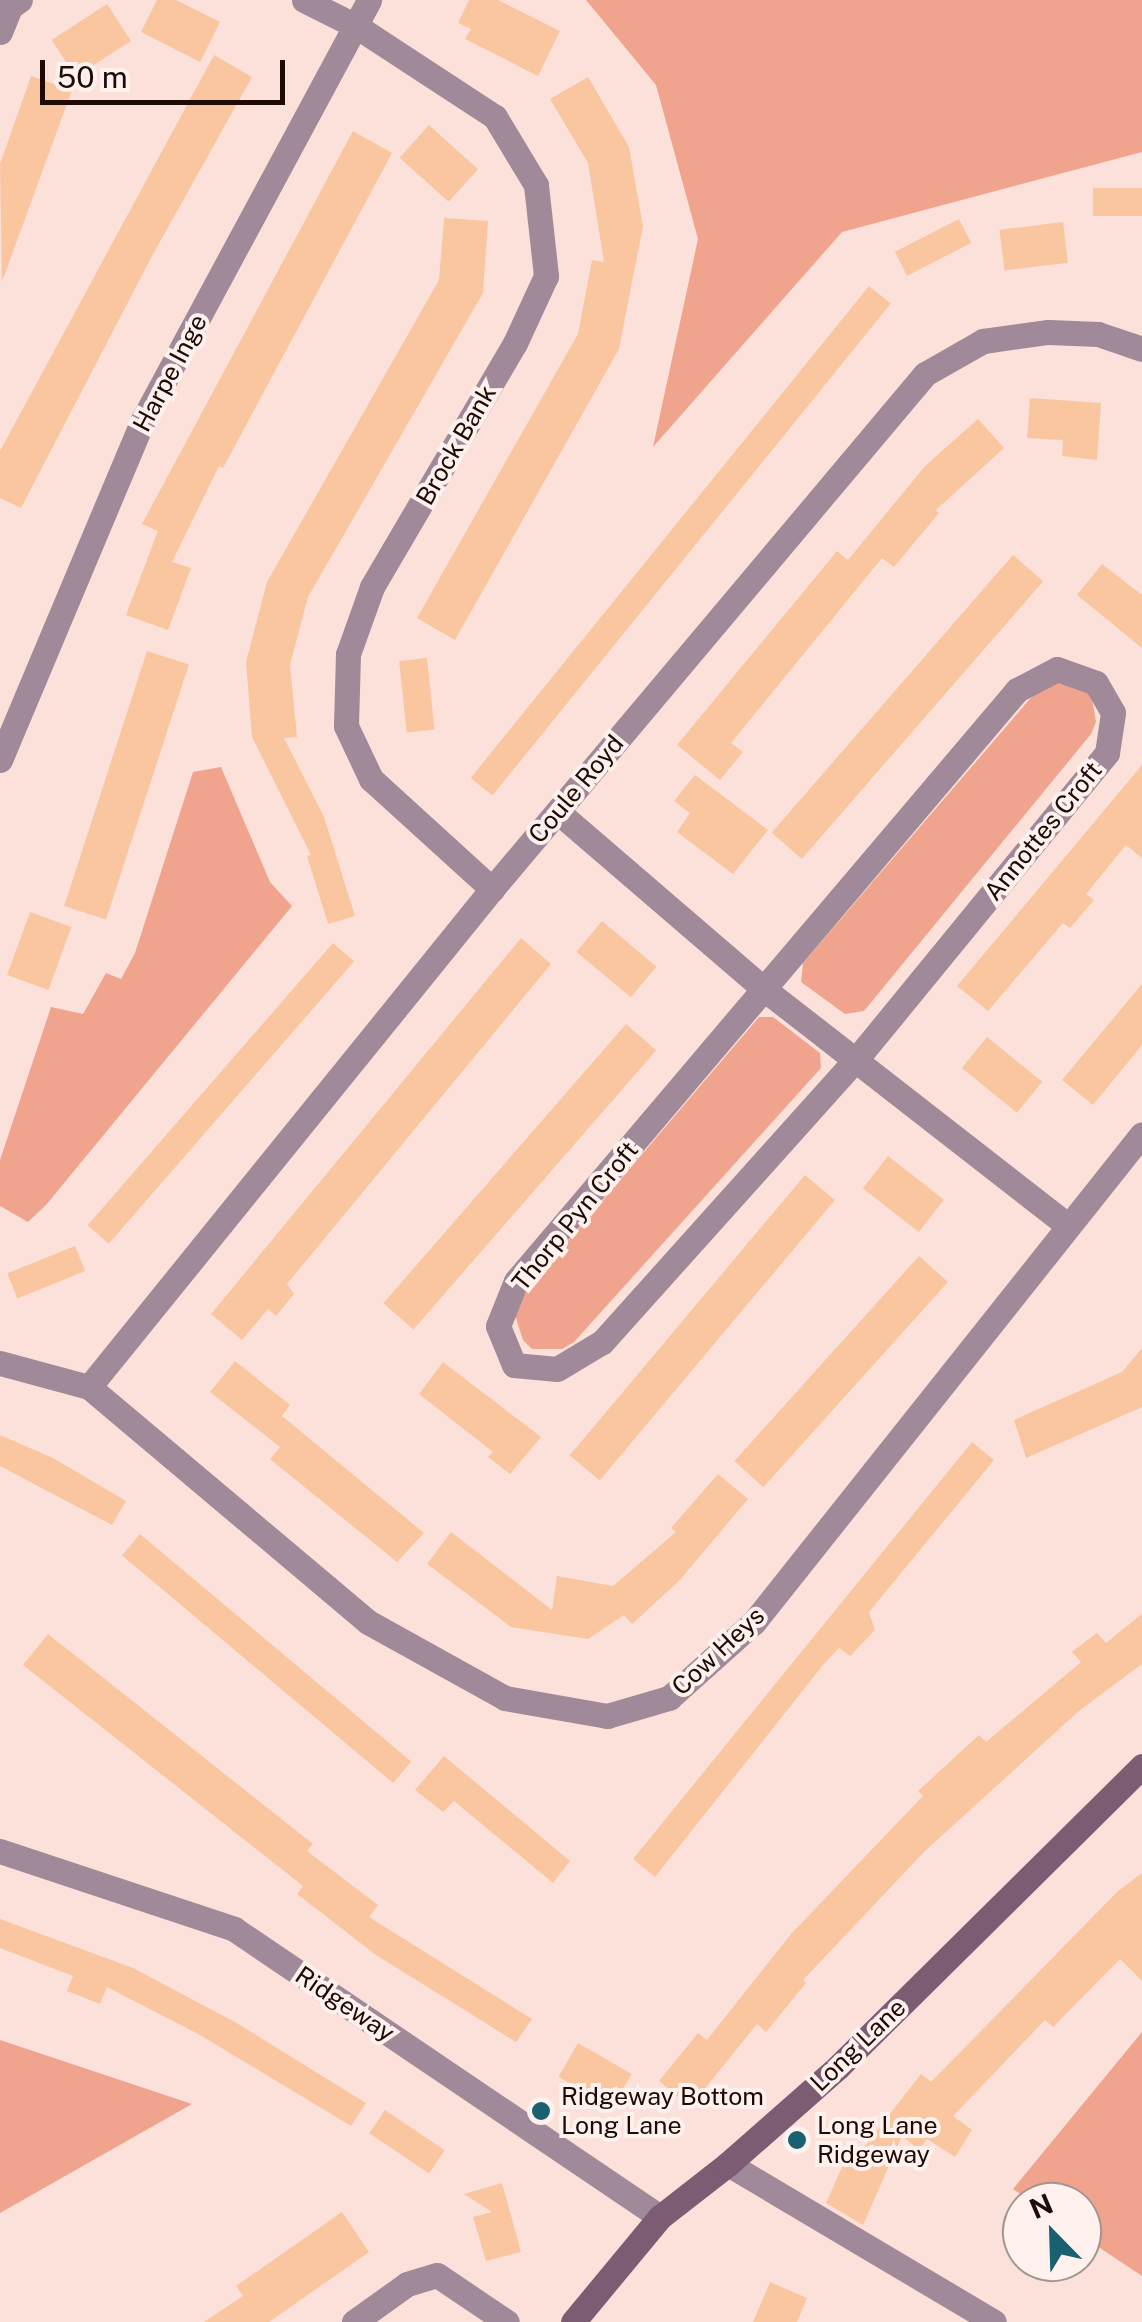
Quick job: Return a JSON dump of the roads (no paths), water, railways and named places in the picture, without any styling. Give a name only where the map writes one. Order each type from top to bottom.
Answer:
[{"type":"street","points":[[0,32],[10,7],[20,0]]},
{"type":"street","name":"Brock Bank","points":[[304,0],[356,26],[496,117],[536,185],[546,276],[515,343],[372,587],[348,654],[346,726],[371,779],[492,889]]},
{"type":"street","name":"Harpe Inge","points":[[0,760],[143,420],[369,0]]},
{"type":"street","name":"Coule Royd","points":[[89,1387],[492,889],[925,374],[983,341],[1048,332],[1098,334],[1142,349]]},
{"type":"street","name":"Annottes Croft","points":[[764,988],[1017,690],[1057,669],[1096,682],[1113,713],[1107,753],[857,1058]]},
{"type":"street","points":[[558,812],[764,988],[1068,1225]]},
{"type":"street","name":"Thorp Pyn Croft","points":[[764,988],[516,1281],[498,1326],[514,1365],[557,1369],[602,1342],[857,1058]]},
{"type":"street","name":"Cow Heys","points":[[0,1364],[89,1387],[368,1622],[505,1698],[606,1716],[668,1698],[754,1622],[1142,1134]]},
{"type":"street","name":"Long Lane","points":[[572,2322],[660,2217],[728,2164],[838,2067],[1142,1766]]},
{"type":"street","name":"Ridgeway","points":[[0,1851],[234,1929],[660,2217]]},
{"type":"street","points":[[728,2164],[994,2322]]},
{"type":"street","points":[[354,2322],[407,2284],[437,2275],[507,2322]]},
{"type":"place","name":"Ridgeway Bottom Long Lane","points":[[541,2111]]},
{"type":"place","name":"Long Lane Ridgeway","points":[[797,2140]]}]
